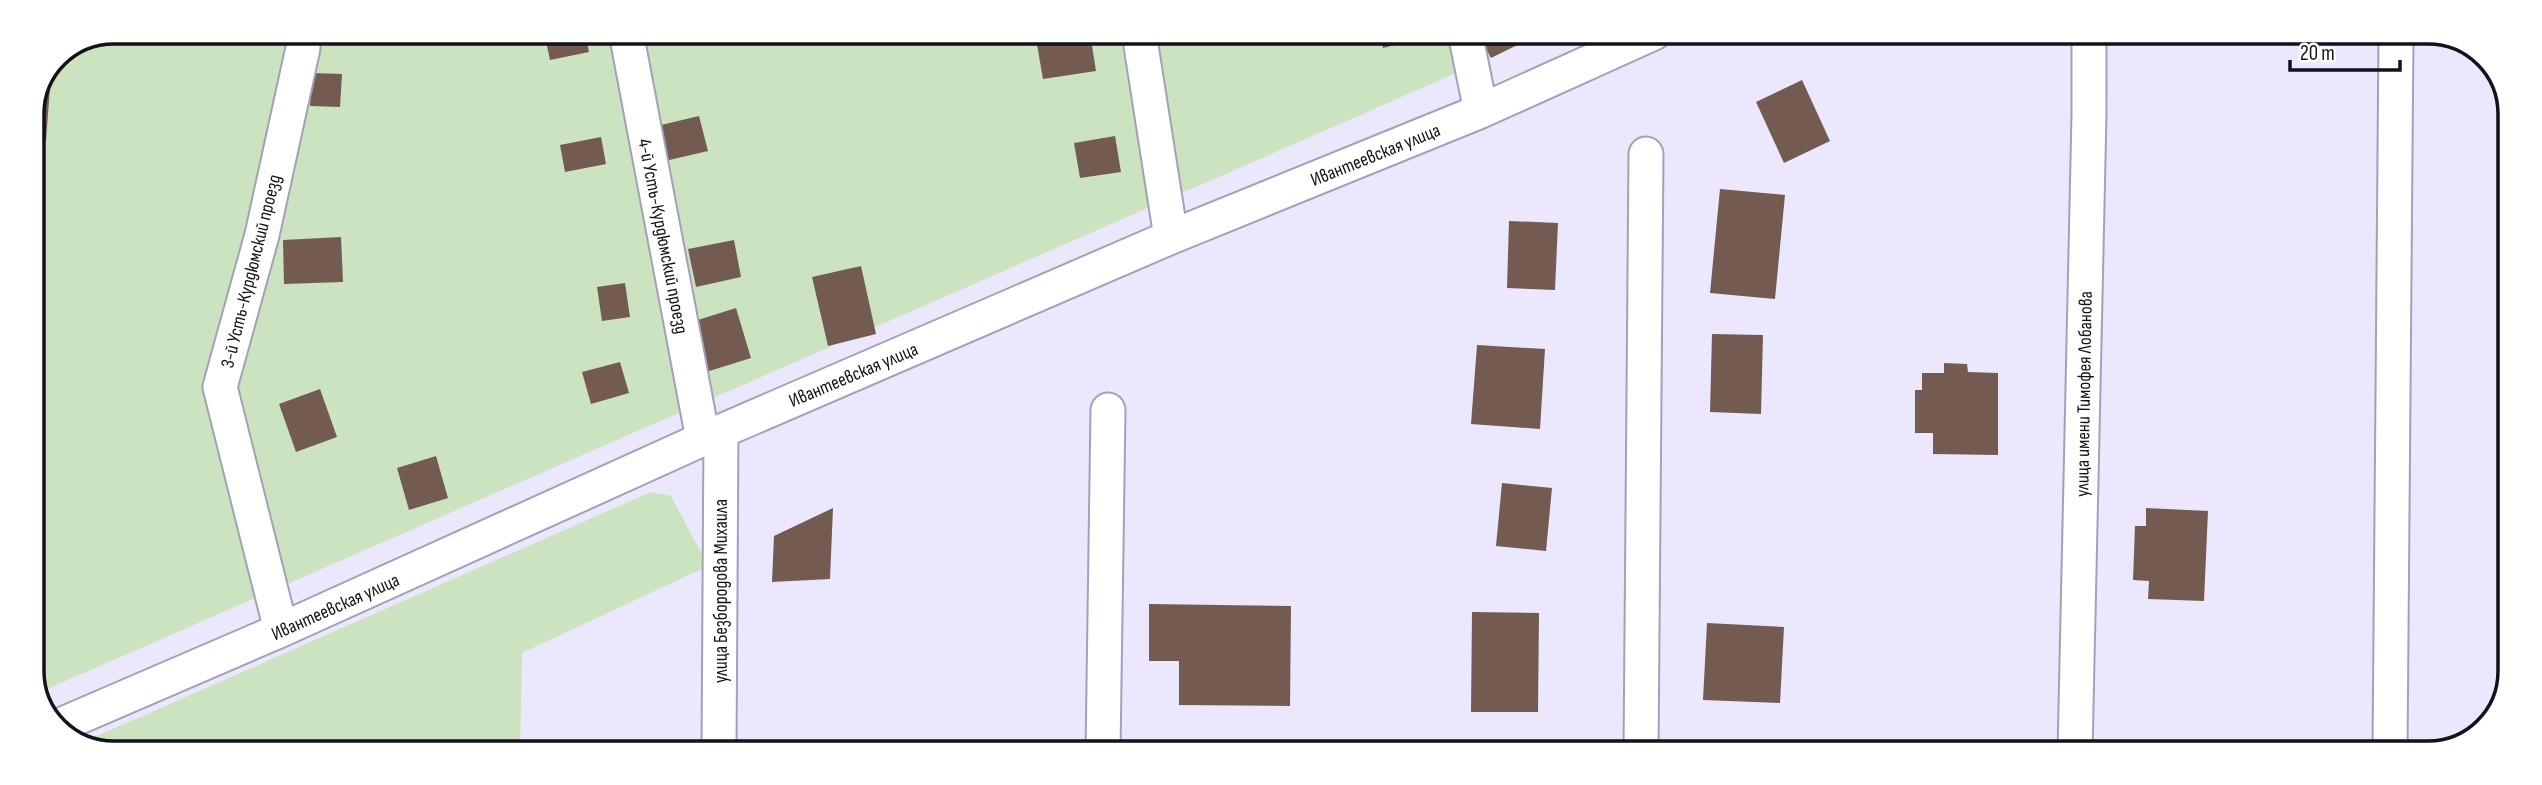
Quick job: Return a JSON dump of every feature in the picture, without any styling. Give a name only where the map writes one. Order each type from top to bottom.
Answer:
[{"type":"street","name":"3-й Усть-Курдюмский проезд","points":[[281,631],[220,387],[262,235],[303,44]]},
{"type":"street","name":"4-й Усть-Курдюмский проезд","points":[[629,44],[712,435]]},
{"type":"street","points":[[1141,44],[1171,237]]},
{"type":"street","points":[[1467,44],[1480,111]]},
{"type":"street","name":"Ивантеевская улица","points":[[66,723],[281,631],[712,435],[1171,237],[1480,111],[1629,44]]},
{"type":"street","name":"улица имени Тимофея Лобанова","points":[[2075,741],[2089,44]]},
{"type":"street","points":[[2390,741],[2396,44]]},
{"type":"street","points":[[1641,741],[1646,154]]},
{"type":"street","points":[[1103,741],[1108,410]]},
{"type":"street","name":"улица Безбородова Михаила","points":[[712,435],[719,741]]},
{"type":"green space","points":[[114,44],[1523,44],[46,689],[44,676],[44,114],[49,87],[56,75],[64,64],[87,49]]},
{"type":"green space","points":[[651,492],[671,496],[708,566],[522,653],[520,741],[104,741],[92,738]]},
{"type":"building","points":[[547,44],[587,44],[589,52],[550,60]]},
{"type":"building","points":[[1037,44],[1092,44],[1096,71],[1043,79]]},
{"type":"building","points":[[1382,44],[1399,44],[1383,48]]},
{"type":"building","points":[[1484,44],[1519,44],[1491,58]]},
{"type":"building","points":[[312,73],[342,74],[340,107],[310,106]]},
{"type":"building","points":[[1802,80],[1830,141],[1784,163],[1756,102]]},
{"type":"building","points":[[49,88],[50,88],[46,141],[44,114]]},
{"type":"building","points":[[699,116],[708,151],[665,161],[657,126]]},
{"type":"building","points":[[1115,136],[1121,172],[1080,178],[1074,143]]},
{"type":"building","points":[[601,137],[606,164],[565,172],[560,145]]},
{"type":"building","points":[[1720,189],[1785,195],[1775,299],[1710,293]]},
{"type":"building","points":[[1509,221],[1558,223],[1555,290],[1507,288]]},
{"type":"building","points":[[341,237],[343,282],[284,284],[283,240]]},
{"type":"building","points":[[734,240],[741,277],[696,287],[688,249]]},
{"type":"building","points":[[861,266],[876,334],[828,346],[812,277]]},
{"type":"building","points":[[625,283],[630,317],[602,321],[597,287]]},
{"type":"building","points":[[736,308],[751,358],[703,373],[688,323]]},
{"type":"building","points":[[1712,334],[1763,335],[1761,414],[1710,412]]},
{"type":"building","points":[[1477,345],[1545,349],[1540,429],[1471,424]]},
{"type":"building","points":[[620,362],[629,393],[591,404],[582,372]]},
{"type":"building","points":[[1944,363],[1967,364],[1968,372],[1998,373],[1998,455],[1933,454],[1933,433],[1915,433],[1915,390],[1922,390],[1922,373],[1944,373]]},
{"type":"building","points":[[320,389],[337,437],[296,452],[279,404]]},
{"type":"building","points":[[436,456],[448,498],[409,510],[397,468]]},
{"type":"building","points":[[1502,483],[1552,488],[1546,551],[1496,546]]},
{"type":"building","points":[[833,508],[830,579],[772,582],[774,536]]},
{"type":"building","points":[[2146,508],[2208,511],[2204,601],[2148,599],[2149,581],[2133,580],[2135,526],[2146,526]]},
{"type":"building","points":[[1149,604],[1291,606],[1290,706],[1179,705],[1179,661],[1149,661]]},
{"type":"building","points":[[1472,612],[1539,613],[1538,712],[1471,712]]},
{"type":"building","points":[[1707,623],[1784,627],[1780,703],[1703,700]]}]
